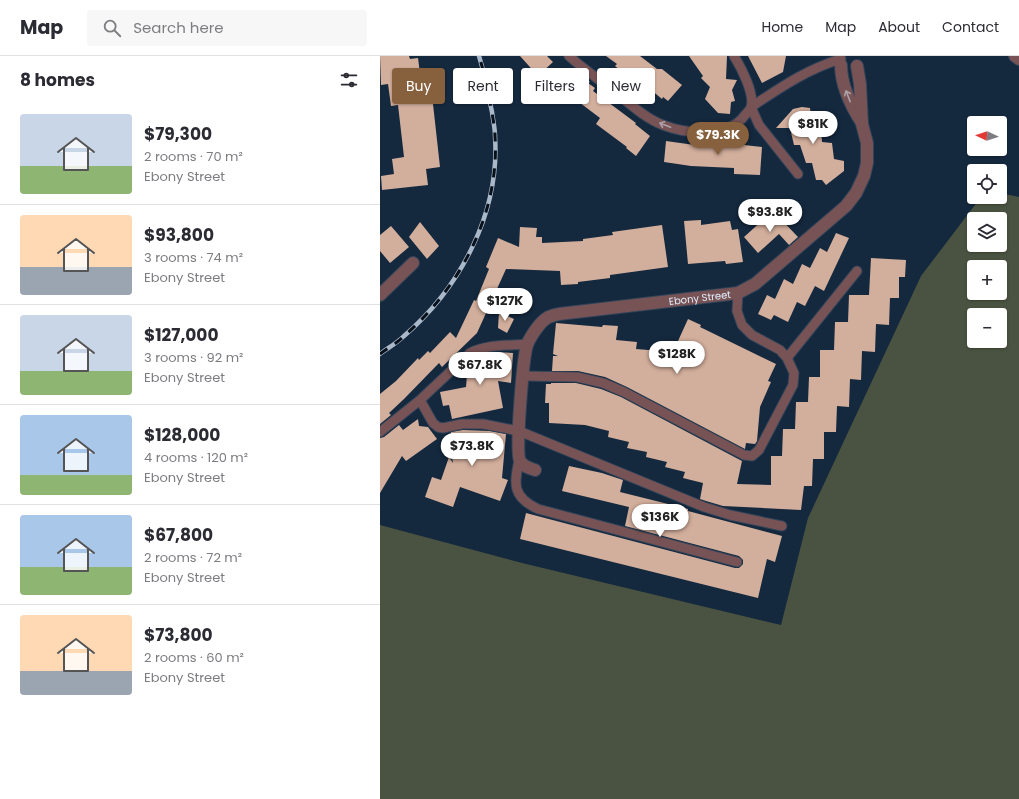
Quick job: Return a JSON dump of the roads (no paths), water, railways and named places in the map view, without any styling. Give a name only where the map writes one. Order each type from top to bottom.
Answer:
[{"type":"street","points":[[1015,56],[1019,59]]},
{"type":"street","points":[[839,59],[844,85],[852,106],[862,124]]},
{"type":"street","name":"Ebony Street","points":[[839,59],[844,69],[849,70],[854,69],[858,60]]},
{"type":"street","name":"Ebony Street","points":[[519,460],[519,431],[527,344],[534,332],[547,318],[559,314],[738,293],[755,284],[846,206],[856,193],[864,176],[867,163],[867,144],[862,124],[858,60]]},
{"type":"street","points":[[380,295],[413,264]]},
{"type":"street","points":[[519,460],[523,466],[535,470]]},
{"type":"lane","points":[[569,56],[644,114],[662,125],[680,130],[711,132],[732,127],[742,119],[751,107],[805,73],[839,59]]},
{"type":"lane","points":[[734,56],[744,74],[750,90],[751,107],[759,125],[798,174]]},
{"type":"lane","points":[[787,358],[857,272]]},
{"type":"lane","points":[[523,376],[577,377],[603,383],[624,392],[744,455],[752,456],[759,450],[793,385],[794,373],[787,358],[780,350],[752,335],[742,325],[737,311],[738,293]]},
{"type":"lane","points":[[380,432],[420,400],[470,353],[485,348],[527,344]]},
{"type":"lane","points":[[420,400],[433,423],[438,427],[443,428],[462,424],[483,424],[519,431],[704,507],[730,515],[782,526]]},
{"type":"lane","points":[[519,460],[514,480],[521,497],[528,504],[545,511],[737,562]]},
{"type":"railway","points":[[380,354],[404,336],[443,295],[473,246],[483,220],[491,192],[495,164],[495,136],[492,112],[479,56]]}]
